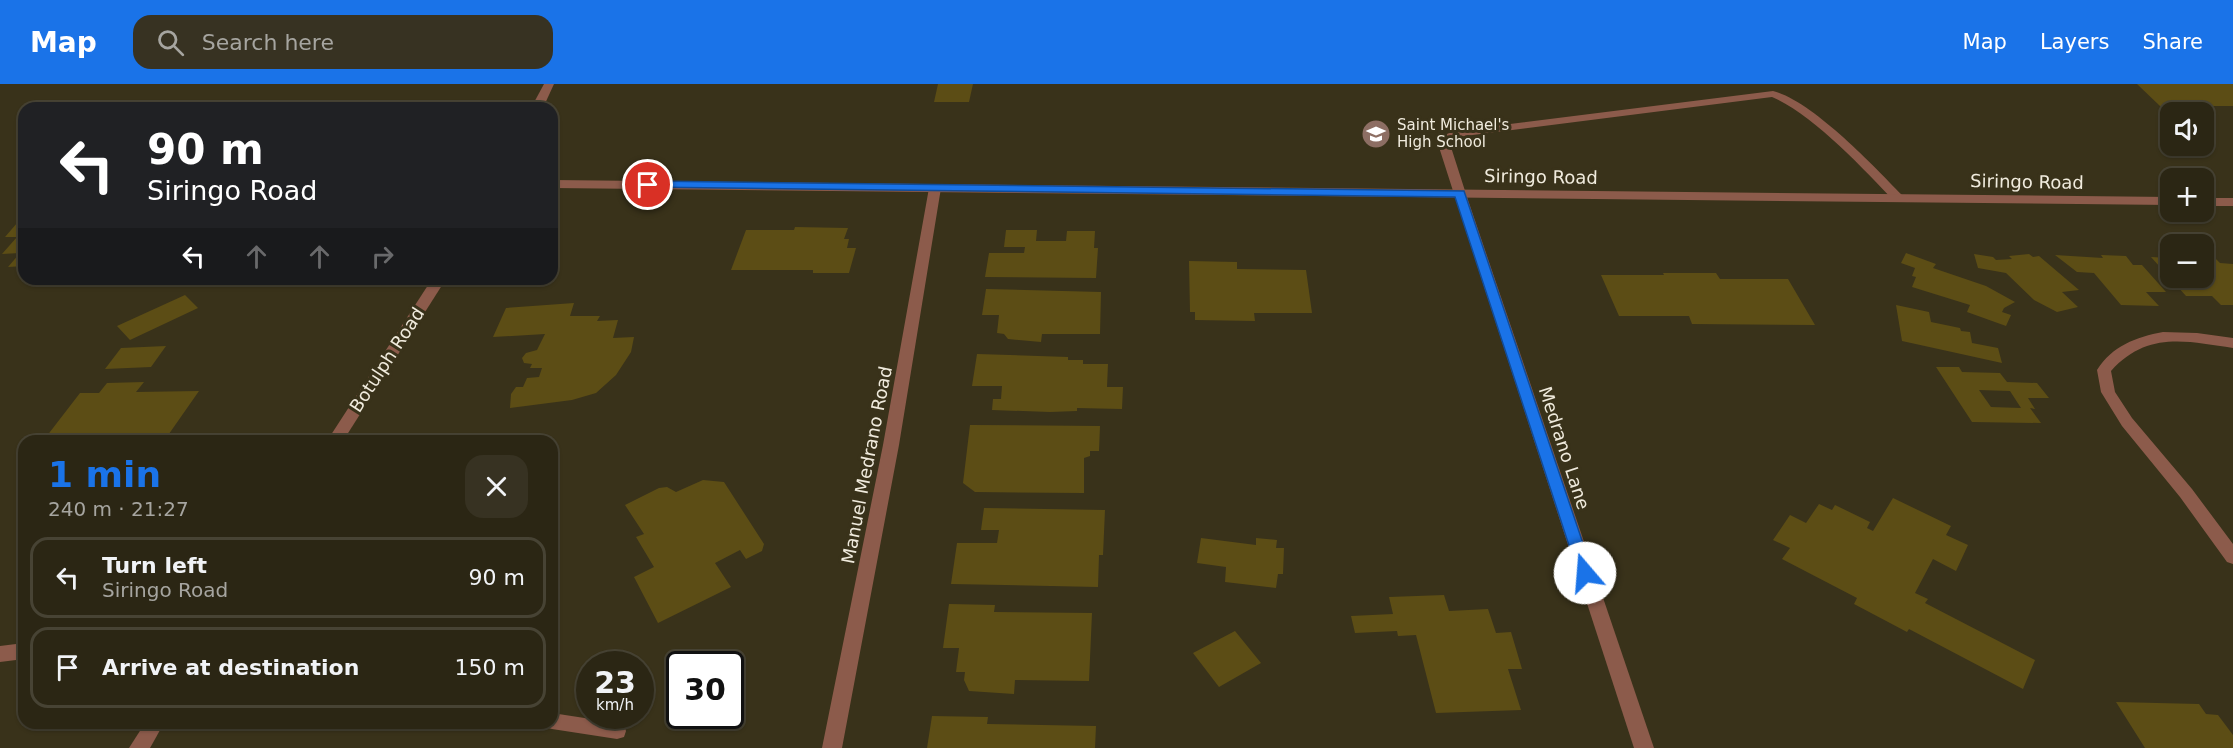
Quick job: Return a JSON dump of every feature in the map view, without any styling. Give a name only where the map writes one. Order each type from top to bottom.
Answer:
[{"type":"street","points":[[540,102],[549,84]]},
{"type":"street","name":"Medrano Lane","points":[[1644,748],[1444,140],[1455,134],[1773,94],[1791,101],[1863,161],[1898,198]]},
{"type":"street","name":"Siringo Road","points":[[558,184],[2160,201]]},
{"type":"street","name":"Manuel Medrano Road","points":[[832,748],[891,445],[935,188]]},
{"type":"street","points":[[2214,202],[2233,202]]},
{"type":"street","name":"Botulph Road","points":[[339,435],[435,285]]},
{"type":"street","points":[[2233,343],[2162,337],[2135,343],[2116,354],[2104,370],[2108,392],[2127,422],[2186,493],[2233,556]]},
{"type":"street","points":[[0,654],[18,652]]},
{"type":"street","points":[[558,722],[617,731]]},
{"type":"street","points":[[139,748],[151,729]]},
{"type":"building","points":[[938,84],[973,84],[969,102],[934,102]]},
{"type":"building","points":[[2137,84],[2233,84],[2233,106],[2214,106],[2214,102],[2160,102],[2160,106]]},
{"type":"building","points":[[18,222],[18,253],[2,254],[17,237],[5,237]]},
{"type":"building","points":[[795,227],[848,228],[844,239],[849,239],[847,248],[856,248],[849,273],[813,273],[813,270],[731,270],[746,230],[794,230]]},
{"type":"building","points":[[1006,230],[1037,230],[1036,241],[1066,241],[1067,231],[1095,231],[1094,248],[1098,248],[1096,278],[985,277],[989,253],[1024,253],[1025,247],[1004,247]]},
{"type":"building","points":[[1906,253],[1936,264],[1933,268],[1986,286],[2015,302],[2004,308],[2002,312],[2011,315],[2006,326],[1967,312],[1970,305],[1912,287],[1916,277],[1912,276],[1915,268],[1901,263]]},
{"type":"building","points":[[1974,254],[1993,257],[1996,260],[2012,259],[2009,256],[2029,254],[2033,257],[2039,256],[2079,290],[2062,292],[2078,307],[2057,312],[2034,300],[2006,273],[1978,268]]},
{"type":"building","points":[[18,255],[18,266],[8,267]]},
{"type":"building","points":[[2055,255],[2103,258],[2101,255],[2126,256],[2133,265],[2142,265],[2160,288],[2166,292],[2146,292],[2159,306],[2121,305],[2094,273],[2077,272]]},
{"type":"building","points":[[2151,257],[2160,257],[2160,267]]},
{"type":"building","points":[[2214,257],[2220,263],[2233,264],[2233,305],[2221,305],[2212,296],[2186,296],[2179,288],[2214,288]]},
{"type":"building","points":[[1189,261],[1237,262],[1237,269],[1306,270],[1312,313],[1254,313],[1255,321],[1195,320],[1195,312],[1190,312]]},
{"type":"building","points":[[1663,273],[1716,273],[1720,279],[1788,279],[1815,325],[1692,324],[1689,316],[1619,316],[1601,275],[1664,275]]},
{"type":"building","points":[[986,289],[1101,292],[1100,334],[1042,334],[1041,342],[1008,339],[1004,334],[997,333],[999,315],[982,315]]},
{"type":"building","points":[[185,295],[198,308],[130,340],[117,326]]},
{"type":"building","points":[[574,303],[570,316],[600,316],[597,321],[618,320],[613,338],[634,337],[631,352],[616,375],[596,393],[572,400],[510,408],[511,394],[516,387],[523,387],[527,378],[539,377],[542,368],[530,368],[532,364],[524,363],[522,358],[526,353],[537,350],[545,334],[493,337],[506,308]]},
{"type":"building","points":[[1896,305],[1929,312],[1931,322],[1970,332],[1972,343],[1998,348],[2002,363],[1902,341]]},
{"type":"building","points":[[166,346],[151,367],[105,369],[121,348]]},
{"type":"building","points":[[977,354],[1068,357],[1068,360],[1083,360],[1083,364],[1108,364],[1107,387],[1123,387],[1122,409],[1077,408],[1077,411],[1050,412],[992,410],[993,399],[1001,399],[1002,386],[972,386]]},
{"type":"building","points":[[1936,367],[1959,367],[1962,372],[2000,373],[2007,382],[2037,383],[2049,398],[2028,398],[2035,409],[2030,408],[2041,423],[1972,422]],"holes":[[[1979,390],[2010,391],[2021,408],[1991,407]]]},
{"type":"building","points":[[144,382],[136,392],[199,391],[168,435],[48,435],[80,393],[99,393],[107,383]]},
{"type":"building","points":[[970,425],[1100,426],[1099,451],[1090,451],[1090,456],[1084,458],[1084,493],[975,492],[963,483]]},
{"type":"building","points":[[703,480],[724,482],[764,544],[762,551],[746,559],[740,550],[715,563],[731,587],[658,623],[634,577],[654,567],[636,537],[644,534],[625,505],[659,488],[667,487],[676,492]]},
{"type":"building","points":[[1893,498],[1951,526],[1946,535],[1968,545],[1956,571],[1933,559],[1915,593],[1928,599],[1925,603],[2035,660],[2023,689],[1909,629],[1907,632],[1854,604],[1857,598],[1782,559],[1790,548],[1773,540],[1790,515],[1806,523],[1819,504],[1832,510],[1835,505],[1870,522],[1867,528],[1873,531]]},
{"type":"building","points":[[984,508],[1105,510],[1103,555],[1099,555],[1098,587],[951,584],[957,543],[997,543],[999,530],[981,530]]},
{"type":"building","points":[[1201,538],[1256,545],[1256,538],[1277,540],[1276,548],[1284,548],[1283,574],[1278,574],[1276,588],[1225,582],[1226,567],[1197,563]]},
{"type":"building","points":[[1444,595],[1449,611],[1488,609],[1496,633],[1511,632],[1522,669],[1508,669],[1521,710],[1436,713],[1416,635],[1398,636],[1397,631],[1355,633],[1351,616],[1393,614],[1389,597]]},
{"type":"building","points":[[949,604],[995,605],[994,612],[1092,613],[1089,681],[1015,680],[1014,694],[969,691],[964,680],[965,672],[956,672],[959,648],[943,648]]},
{"type":"building","points":[[1235,631],[1261,663],[1219,687],[1193,653]]},
{"type":"building","points":[[2116,702],[2199,704],[2206,714],[2218,715],[2233,735],[2233,748],[2145,748]]},
{"type":"building","points":[[932,716],[988,717],[987,724],[1096,726],[1095,748],[927,748]]},
{"type":"place","name":"Saint Michael's High School","points":[[1376,134]]},
{"type":"route","points":[[648,185],[1460,194],[1585,573]]}]
